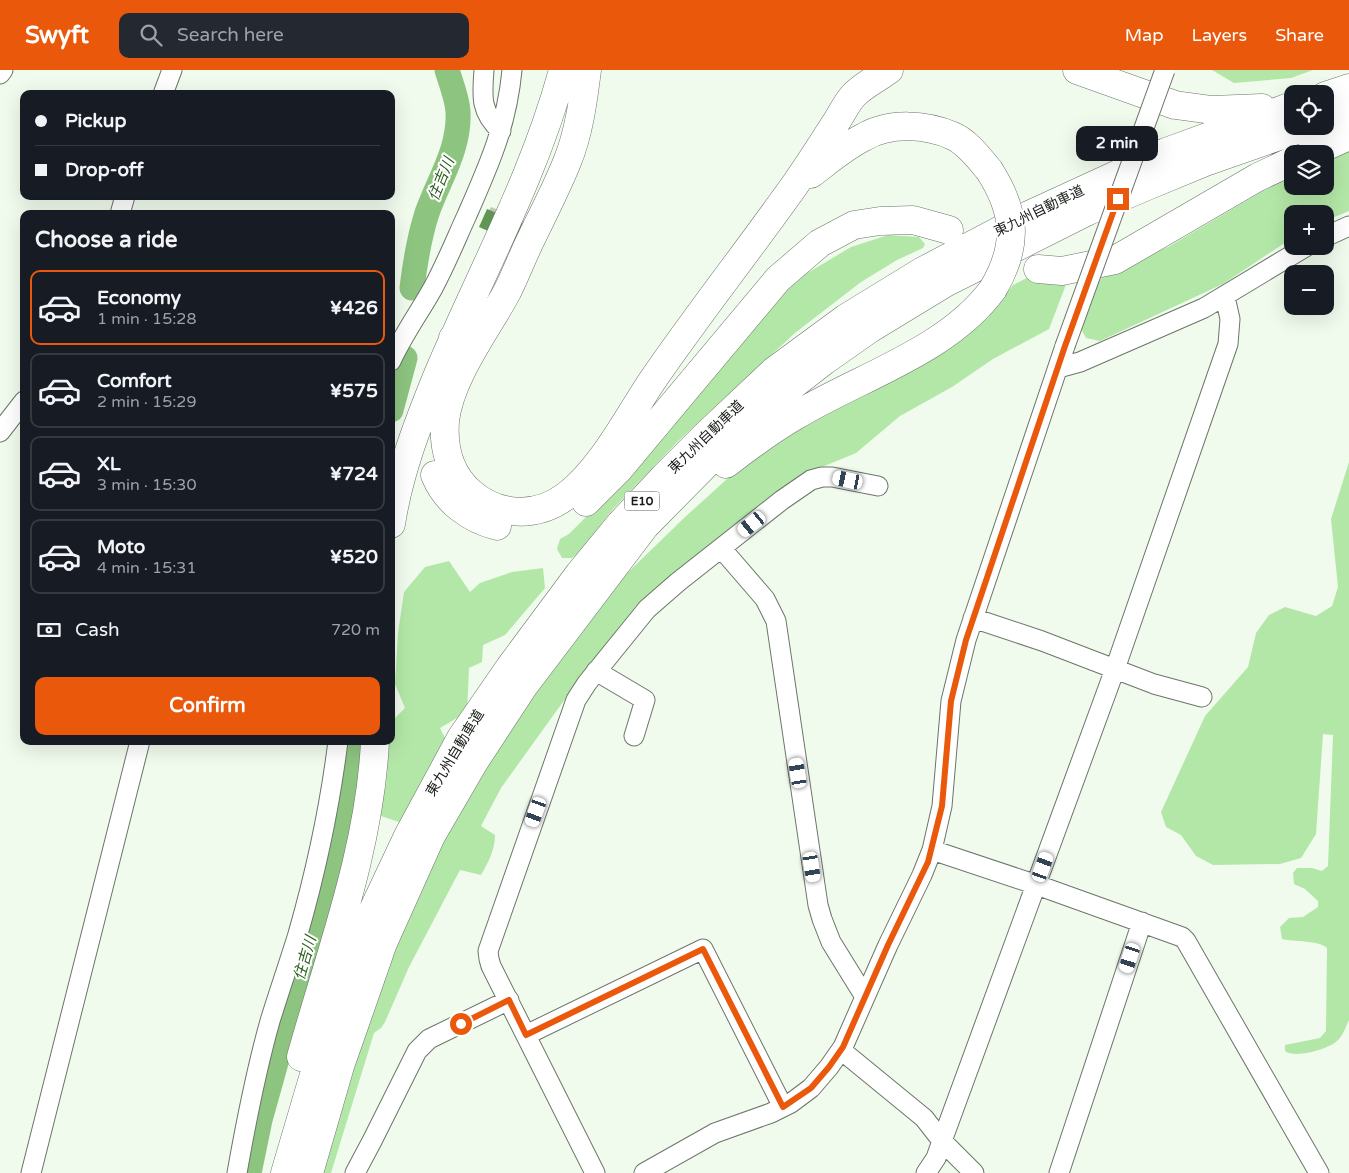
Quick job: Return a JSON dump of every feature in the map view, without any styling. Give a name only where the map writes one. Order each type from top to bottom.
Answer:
[{"type":"highway","points":[[395,501],[414,434],[453,338],[535,156],[553,109],[563,70]]},
{"type":"highway","points":[[587,70],[582,111],[568,160],[507,291],[457,380],[445,422],[445,439],[450,463],[455,474],[472,494],[490,506],[512,512],[543,508],[566,496],[587,477],[602,458],[652,381],[792,189],[854,95],[889,70]]},
{"type":"highway","points":[[1077,70],[1175,105],[1212,110],[1284,106]]},
{"type":"highway","points":[[1334,93],[1349,88]]},
{"type":"highway","name":"東九州自動車道","points":[[284,1173],[321,1051],[360,938],[408,836],[461,738],[549,614],[621,523],[664,477],[774,371],[846,318],[921,272],[1029,215],[1174,148],[1284,109]]},
{"type":"highway","points":[[1334,117],[1349,112]]},
{"type":"highway","points":[[646,526],[703,480],[795,416],[927,346],[944,335],[973,313],[993,289],[1007,259],[1012,233],[1009,210],[1001,188],[974,152],[954,136],[921,127],[891,127],[865,136],[836,153],[792,189]]},
{"type":"highway","name":"東九州自動車道","points":[[309,1173],[340,1066],[380,952],[431,836],[474,762],[523,687],[646,526],[728,442],[784,392],[871,328],[945,283],[1080,215],[1205,162],[1284,134]]},
{"type":"highway","points":[[1329,145],[1349,136]]},
{"type":"highway","points":[[1038,269],[1062,271],[1115,260],[1258,177],[1284,166]]},
{"type":"highway","points":[[453,338],[427,432],[429,461],[439,485],[459,508],[481,522],[508,528],[546,526],[590,499],[619,469],[778,279],[820,243],[854,225],[880,221],[913,220],[949,230]]},
{"type":"highway","points":[[275,1173],[294,1084],[349,893],[364,829],[374,766],[375,745]]},
{"type":"street","points":[[0,74],[3,70]]},
{"type":"street","points":[[164,90],[172,70]]},
{"type":"street","points":[[484,70],[482,97],[484,107],[493,124],[501,131]]},
{"type":"street","points":[[395,353],[433,288],[492,158],[501,131],[512,70]]},
{"type":"street","points":[[644,1173],[715,1133],[783,1107],[811,1088],[841,1050],[888,945],[920,880],[932,850],[942,806],[951,701],[973,618],[1065,346],[1165,70]]},
{"type":"street","points":[[1334,233],[1349,226]]},
{"type":"street","points":[[1058,368],[1080,362],[1204,308],[1291,255]]},
{"type":"street","points":[[926,1173],[936,1158],[1116,670],[1228,344],[1230,319],[1225,297]]},
{"type":"street","points":[[0,432],[20,406]]},
{"type":"street","points":[[595,1173],[488,959],[490,942],[576,700],[581,690],[647,610],[678,582],[810,480],[822,476],[832,476],[878,486]]},
{"type":"street","points":[[721,548],[765,599],[776,622],[818,905],[831,942],[865,998]]},
{"type":"street","points":[[973,618],[1042,641],[1154,684],[1202,697]]},
{"type":"street","points":[[596,671],[645,700],[634,736]]},
{"type":"street","points":[[31,1173],[139,745]]},
{"type":"street","points":[[237,1173],[248,1113],[270,1021],[298,933],[321,840],[337,745]]},
{"type":"street","points":[[932,850],[1177,934],[1186,942],[1319,1173]]},
{"type":"street","points":[[1059,1173],[1142,922]]},
{"type":"street","points":[[526,1035],[703,949],[783,1107]]},
{"type":"street","points":[[355,1173],[422,1044],[509,1000]]},
{"type":"street","points":[[841,1050],[924,1118],[942,1141],[974,1173]]},
{"type":"green space","points":[[1212,70],[1313,70],[1291,78],[1234,83]]},
{"type":"green space","points":[[1349,151],[1349,211],[1334,217],[1334,205],[1284,205],[1284,243],[1223,284],[1100,341],[1086,338],[1081,329],[1087,308],[1100,280],[1109,271],[1168,247],[1284,179],[1284,195],[1334,195],[1334,157]]},
{"type":"green space","points":[[888,235],[919,237],[925,244],[923,248],[897,260],[861,282],[795,333],[678,441],[612,510],[581,551],[572,558],[562,558],[557,549],[560,539],[569,534],[587,516],[756,317],[799,278],[851,247]]},
{"type":"green space","points":[[1031,276],[1067,282],[1049,329],[993,359],[952,387],[900,416],[856,453],[805,474],[723,536],[635,607],[591,663],[501,788],[481,826],[495,835],[489,861],[481,875],[460,870],[409,967],[385,1022],[374,1033],[331,1173],[320,1173],[344,1090],[403,917],[489,756],[613,587],[684,518],[781,430],[943,347],[987,319],[1013,285]]},
{"type":"green space","points":[[1349,462],[1349,1020],[1341,1036],[1333,1044],[1319,1050],[1296,1054],[1285,1051],[1285,1045],[1320,1038],[1326,1031],[1327,948],[1312,942],[1282,939],[1280,927],[1289,918],[1303,917],[1318,907],[1318,901],[1305,889],[1294,884],[1293,873],[1297,868],[1312,868],[1322,871],[1328,866],[1333,735],[1323,734],[1316,834],[1301,858],[1280,864],[1213,865],[1196,856],[1181,835],[1166,827],[1161,812],[1205,716],[1248,667],[1256,633],[1269,615],[1285,607],[1316,616],[1332,606],[1338,587],[1331,519]]},
{"type":"green space","points":[[449,561],[470,592],[480,583],[512,572],[543,568],[545,588],[505,635],[483,645],[482,662],[469,668],[467,712],[440,728],[446,740],[402,823],[375,814],[386,785],[388,745],[395,745],[395,718],[405,708],[395,684],[398,633],[404,592],[425,567]]},
{"type":"building","points":[[487,209],[548,234],[539,253],[479,227]]},
{"type":"waterway","name":"住吉川","points":[[412,288],[424,222],[448,164],[456,138],[458,111],[454,90],[447,70]]},
{"type":"waterway","name":"住吉川","points":[[395,395],[405,358]]},
{"type":"waterway","name":"住吉川","points":[[249,1173],[260,1120],[336,847],[350,782],[354,745]]},
{"type":"route","points":[[461,1024],[509,1000],[526,1035],[703,949],[783,1107],[811,1088],[829,1067],[843,1047],[932,850],[942,806],[951,701],[966,640],[1065,346],[1118,199]]}]
